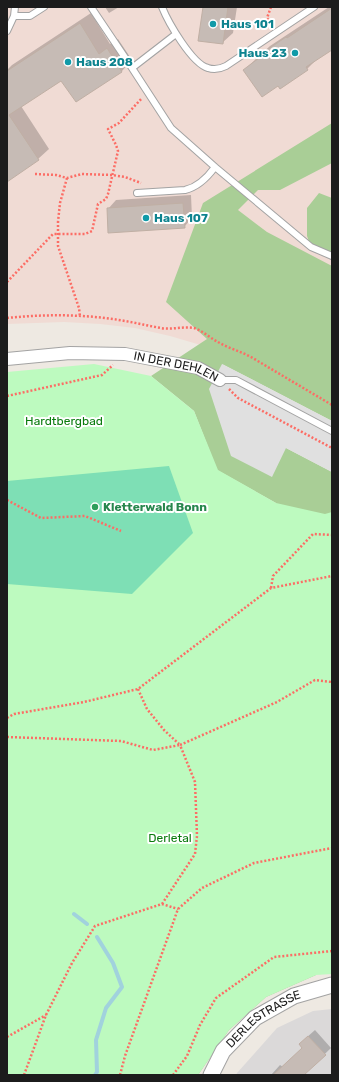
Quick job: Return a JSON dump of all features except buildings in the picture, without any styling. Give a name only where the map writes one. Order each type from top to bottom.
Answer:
[{"type":"street","name":"IN DER DEHLEN","points":[[7,359],[70,353],[125,354],[198,368],[220,380]]},
{"type":"street","name":"DERLESTRASSE","points":[[211,1075],[223,1051],[255,1018],[294,996],[332,985]]},
{"type":"lane","points":[[7,31],[14,16],[15,7]]},
{"type":"lane","points":[[14,16],[30,16],[44,7]]},
{"type":"lane","points":[[91,7],[171,128],[215,167],[311,247],[332,256]]},
{"type":"lane","points":[[162,7],[176,34],[196,62],[207,68],[218,69],[226,66],[314,7]]},
{"type":"lane","points":[[132,68],[176,34]]},
{"type":"lane","points":[[136,193],[185,190],[192,188],[207,177],[215,167]]},
{"type":"lane","name":"IN DER DEHLEN","points":[[220,380],[236,380],[332,431]]},
{"type":"path","points":[[271,7],[267,18],[277,32]]},
{"type":"path","points":[[7,282],[53,234],[85,234],[92,230],[98,204],[106,199],[118,151],[108,129],[118,123],[148,92]]},
{"type":"path","points":[[35,174],[56,175],[67,178],[82,174],[125,177],[144,185],[152,192]]},
{"type":"path","points":[[67,178],[60,203],[58,246],[79,308],[80,317]]},
{"type":"path","points":[[7,318],[48,316],[104,318],[124,320],[162,328],[188,327],[198,330],[218,343],[251,357],[332,405]]},
{"type":"path","points":[[7,396],[102,375],[125,354]]},
{"type":"path","points":[[220,380],[238,398],[332,448]]},
{"type":"path","points":[[7,500],[41,518],[85,516],[121,531]]},
{"type":"path","points":[[270,588],[273,576],[313,534],[332,535]]},
{"type":"path","points":[[7,718],[14,714],[84,702],[138,689],[270,588],[332,576]]},
{"type":"path","points":[[7,737],[121,741],[153,750],[180,745],[277,702],[315,680],[332,682]]},
{"type":"path","points":[[138,689],[146,709],[164,730],[180,745],[195,782],[195,854],[162,904]]},
{"type":"path","points":[[120,1075],[125,1056],[178,909],[202,888],[254,863],[332,848]]},
{"type":"path","points":[[24,1075],[46,1015],[72,963],[95,926],[162,904],[178,909]]},
{"type":"path","points":[[173,1075],[187,1056],[200,1025],[216,998],[274,958],[332,951]]},
{"type":"path","points":[[7,1037],[46,1015]]},
{"type":"shaded area","points":[[7,7],[332,7],[332,412],[204,346],[170,336],[135,328],[100,324],[64,322],[7,324]]},
{"type":"shaded area","points":[[222,364],[332,421],[332,472],[286,448],[272,477],[231,456],[209,389]]},
{"type":"shaded area","points":[[332,1009],[332,1075],[236,1075],[277,1028],[313,1011]]},
{"type":"green space","name":"Derletal","points":[[332,123],[332,163],[280,190],[258,190],[238,210],[267,232],[332,266],[332,421],[222,364],[286,448],[332,472],[332,533],[316,975],[266,997],[229,1030],[198,1075],[7,481],[276,503],[217,470],[194,411],[151,376],[207,339],[166,302],[203,203]]},
{"type":"green space","points":[[319,193],[332,198],[332,253],[311,247],[307,236],[307,208]]},
{"type":"green space","name":"Derletal","points":[[94,364],[151,376],[194,411],[218,470],[276,503],[325,514],[332,512],[332,974],[316,975],[266,997],[229,1030],[198,1075],[7,1075],[7,372]]},
{"type":"green space","name":"Kletterwald Bonn","points":[[169,466],[193,533],[132,594],[7,584],[7,481]]},
{"type":"waterway","points":[[74,914],[87,924]]},
{"type":"waterway","points":[[95,1075],[97,1072],[96,1040],[106,1008],[122,987],[113,963],[97,937]]},
{"type":"place","name":"Haus 101","points":[[213,24]]},
{"type":"place","name":"Haus 23","points":[[295,53]]},
{"type":"place","name":"Haus 208","points":[[68,62]]},
{"type":"place","name":"Haus 107","points":[[146,218]]},
{"type":"place","name":"Kletterwald Bonn","points":[[95,507]]},
{"type":"park label","name":"Hardtbergbad","points":[[64,421]]}]
